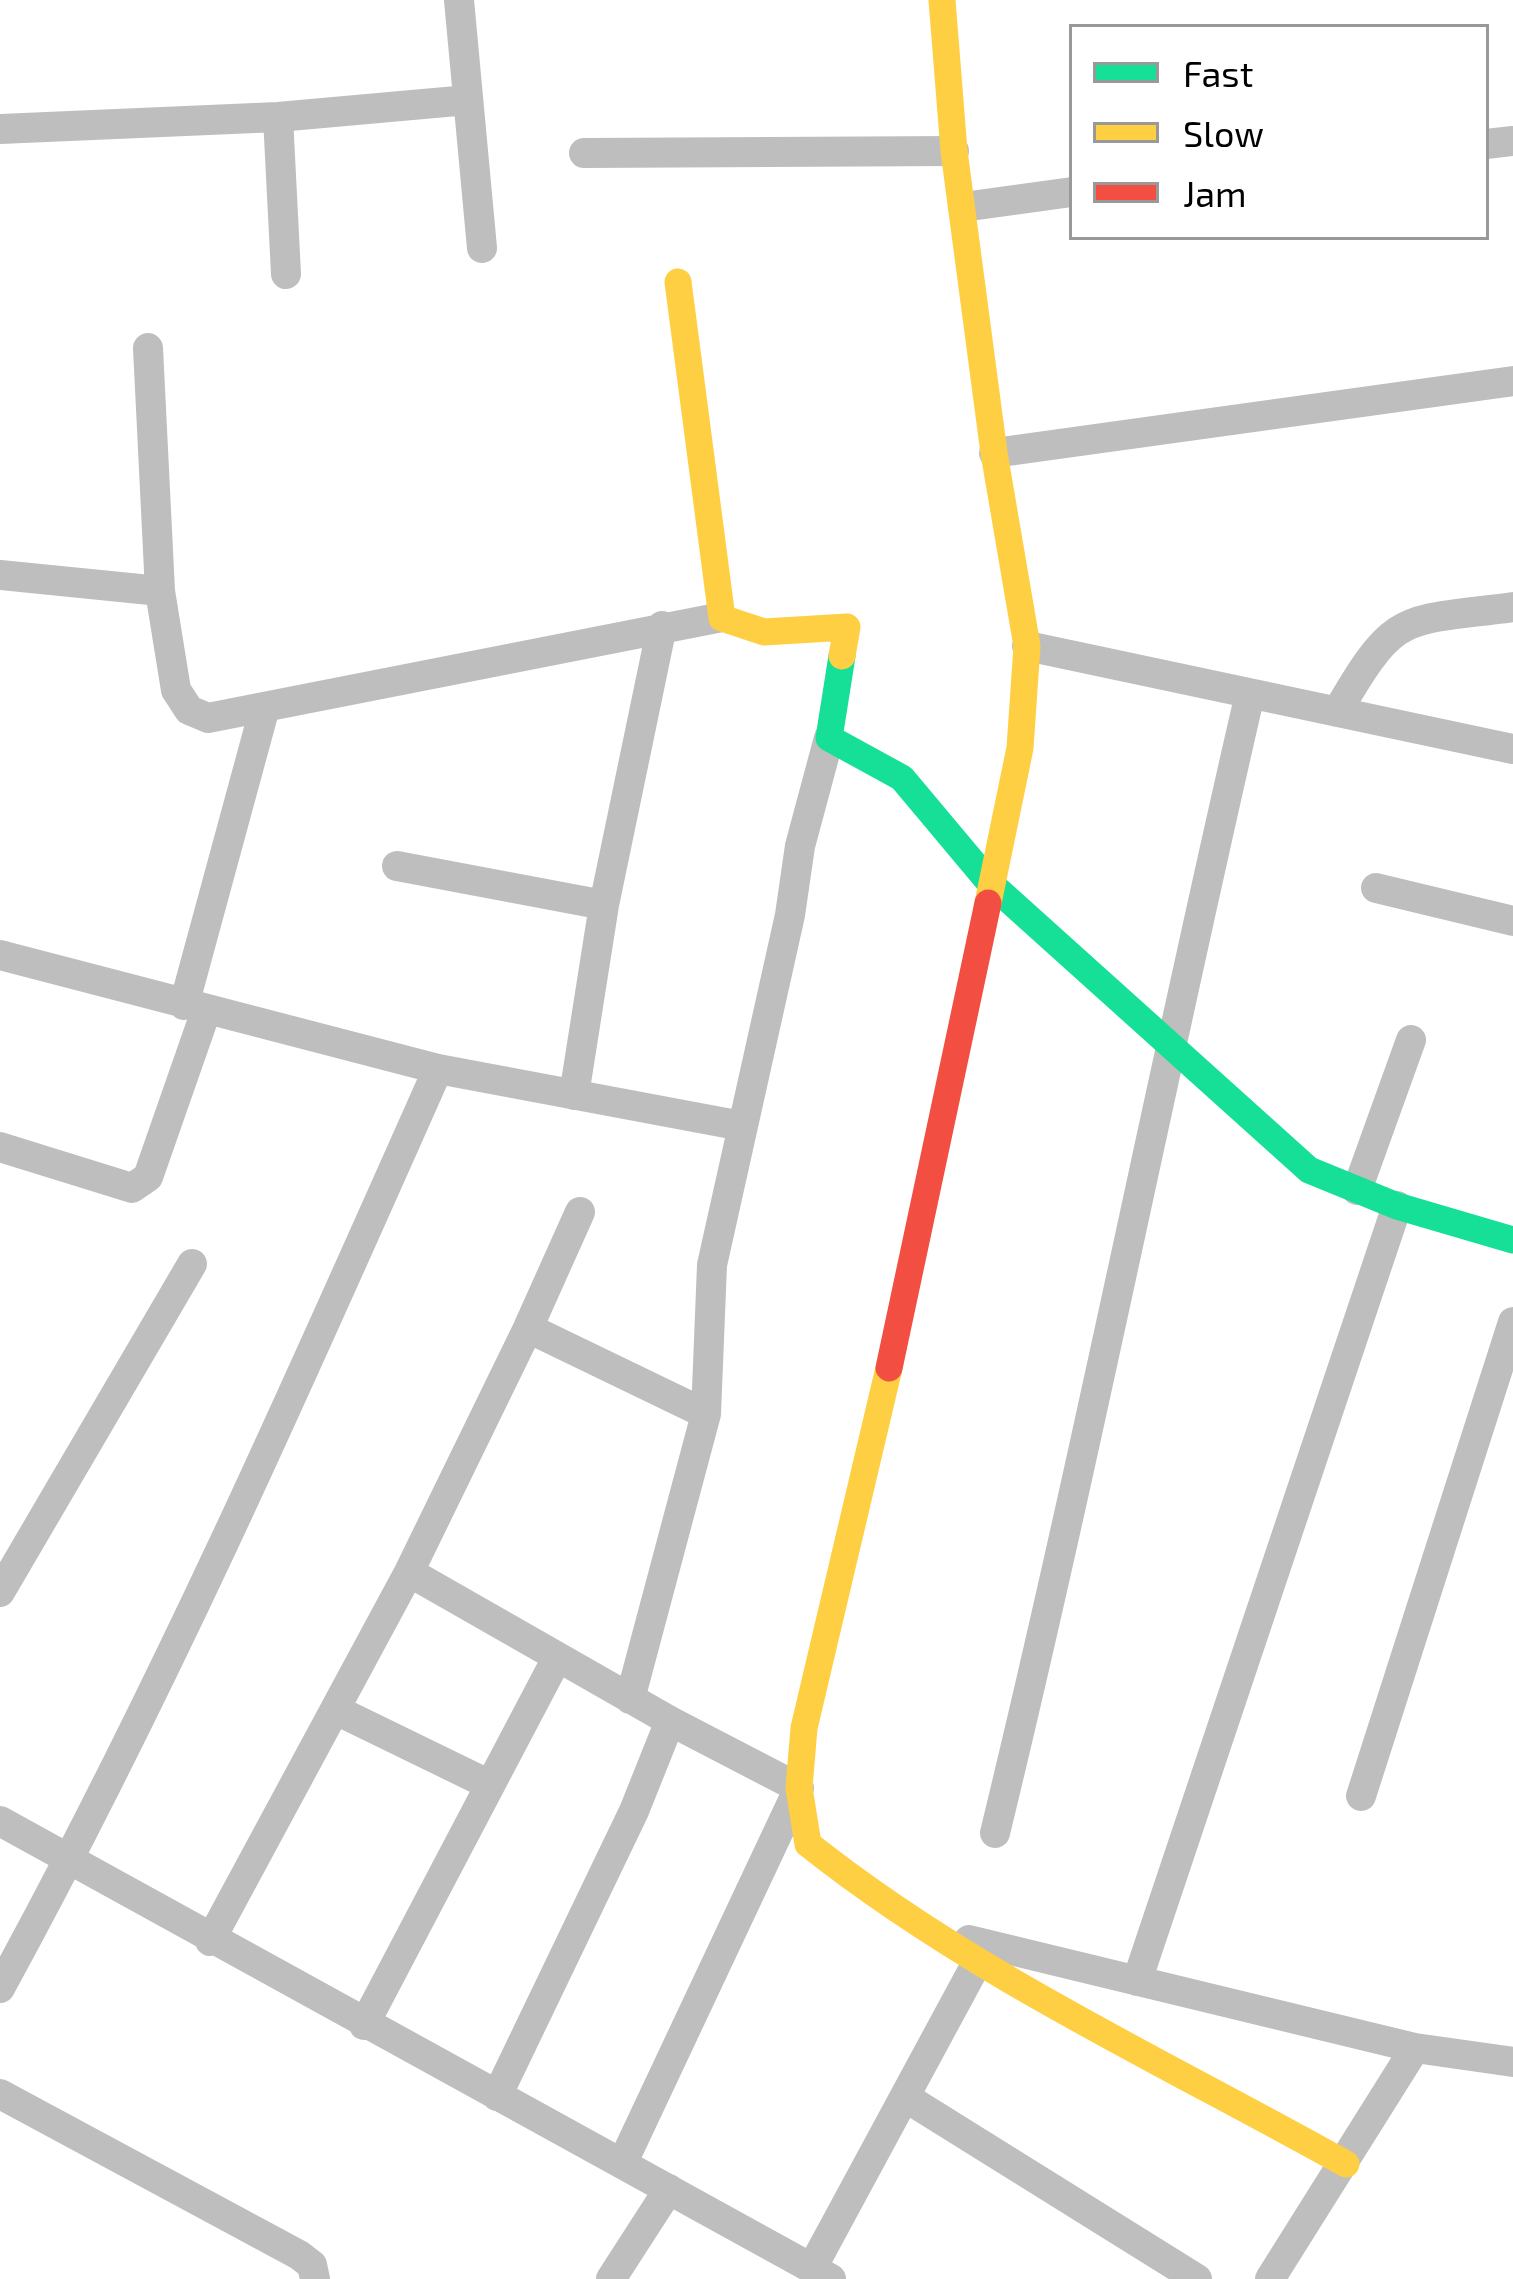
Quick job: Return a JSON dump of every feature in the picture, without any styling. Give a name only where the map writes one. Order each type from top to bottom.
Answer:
[{"type":"street","points":[[459,0],[482,248]]},
{"type":"street","points":[[942,0],[954,152],[994,453],[1027,646],[1020,748],[919,1242],[804,1728],[799,1788],[808,1844],[832,1867],[934,1932],[1346,2164]]},
{"type":"street","points":[[0,129],[278,117],[468,100]]},
{"type":"street","points":[[278,117],[286,274]]},
{"type":"street","points":[[584,153],[954,152]]},
{"type":"street","points":[[963,207],[1069,192]]},
{"type":"street","points":[[630,1699],[706,1414],[712,1265],[800,846],[829,738],[847,627],[750,630],[732,627],[722,617],[678,282]]},
{"type":"street","points":[[148,348],[160,591],[176,690],[189,710],[208,718],[722,617]]},
{"type":"street","points":[[994,453],[1513,381]]},
{"type":"street","points":[[0,575],[160,591]]},
{"type":"street","points":[[1337,712],[1372,650],[1392,631],[1417,620],[1513,607]]},
{"type":"street","points":[[574,1095],[604,905],[662,626]]},
{"type":"street","points":[[1027,646],[1513,749]]},
{"type":"street","points":[[994,1833],[1086,1456],[1170,1041],[1250,694]]},
{"type":"street","points":[[0,1147],[112,1185],[132,1188],[148,1177],[195,1008],[265,707]]},
{"type":"street","points":[[829,738],[902,778],[991,883],[1170,1041],[1293,1158],[1396,1206],[1513,1240]]},
{"type":"street","points":[[397,866],[604,905]]},
{"type":"street","points":[[1376,888],[1513,921]]},
{"type":"street","points":[[0,955],[438,1070],[742,1126]]},
{"type":"street","points":[[1357,1190],[1411,1040]]},
{"type":"street","points":[[0,1988],[70,1860],[255,1482],[438,1070]]},
{"type":"street","points":[[1137,1981],[1396,1206]]},
{"type":"street","points":[[210,1941],[409,1572],[580,1212]]},
{"type":"street","points":[[0,1592],[192,1264]]},
{"type":"street","points":[[1361,1796],[1513,1322]]},
{"type":"street","points":[[528,1328],[706,1414]]},
{"type":"street","points":[[409,1572],[630,1699],[799,1788]]},
{"type":"street","points":[[364,2025],[557,1658]]},
{"type":"street","points":[[336,1710],[490,1785]]},
{"type":"street","points":[[497,2096],[634,1811],[670,1721]]},
{"type":"street","points":[[622,2164],[799,1788]]},
{"type":"street","points":[[0,1821],[210,1941],[822,2274],[905,2097],[980,1959]]},
{"type":"street","points":[[934,1932],[1415,2048],[1513,2062]]},
{"type":"street","points":[[1270,2279],[1415,2048]]},
{"type":"street","points":[[0,2094],[299,2255],[312,2265],[315,2279]]},
{"type":"street","points":[[905,2097],[1197,2279]]},
{"type":"street","points":[[611,2279],[669,2189]]},
{"type":"traffic: fast","points":[[842,656],[829,738],[902,778],[990,883],[1309,1170],[1397,1206],[1513,1240]]},
{"type":"traffic: slow","points":[[942,0],[954,151],[994,453],[1027,646],[1020,748],[988,903]]},
{"type":"traffic: slow","points":[[678,282],[722,618],[764,632],[847,627],[842,656]]},
{"type":"traffic: slow","points":[[889,1368],[804,1728],[799,1788],[808,1844],[870,1891],[1002,1975],[1346,2164]]},
{"type":"traffic: jam","points":[[889,1368],[988,903]]}]
